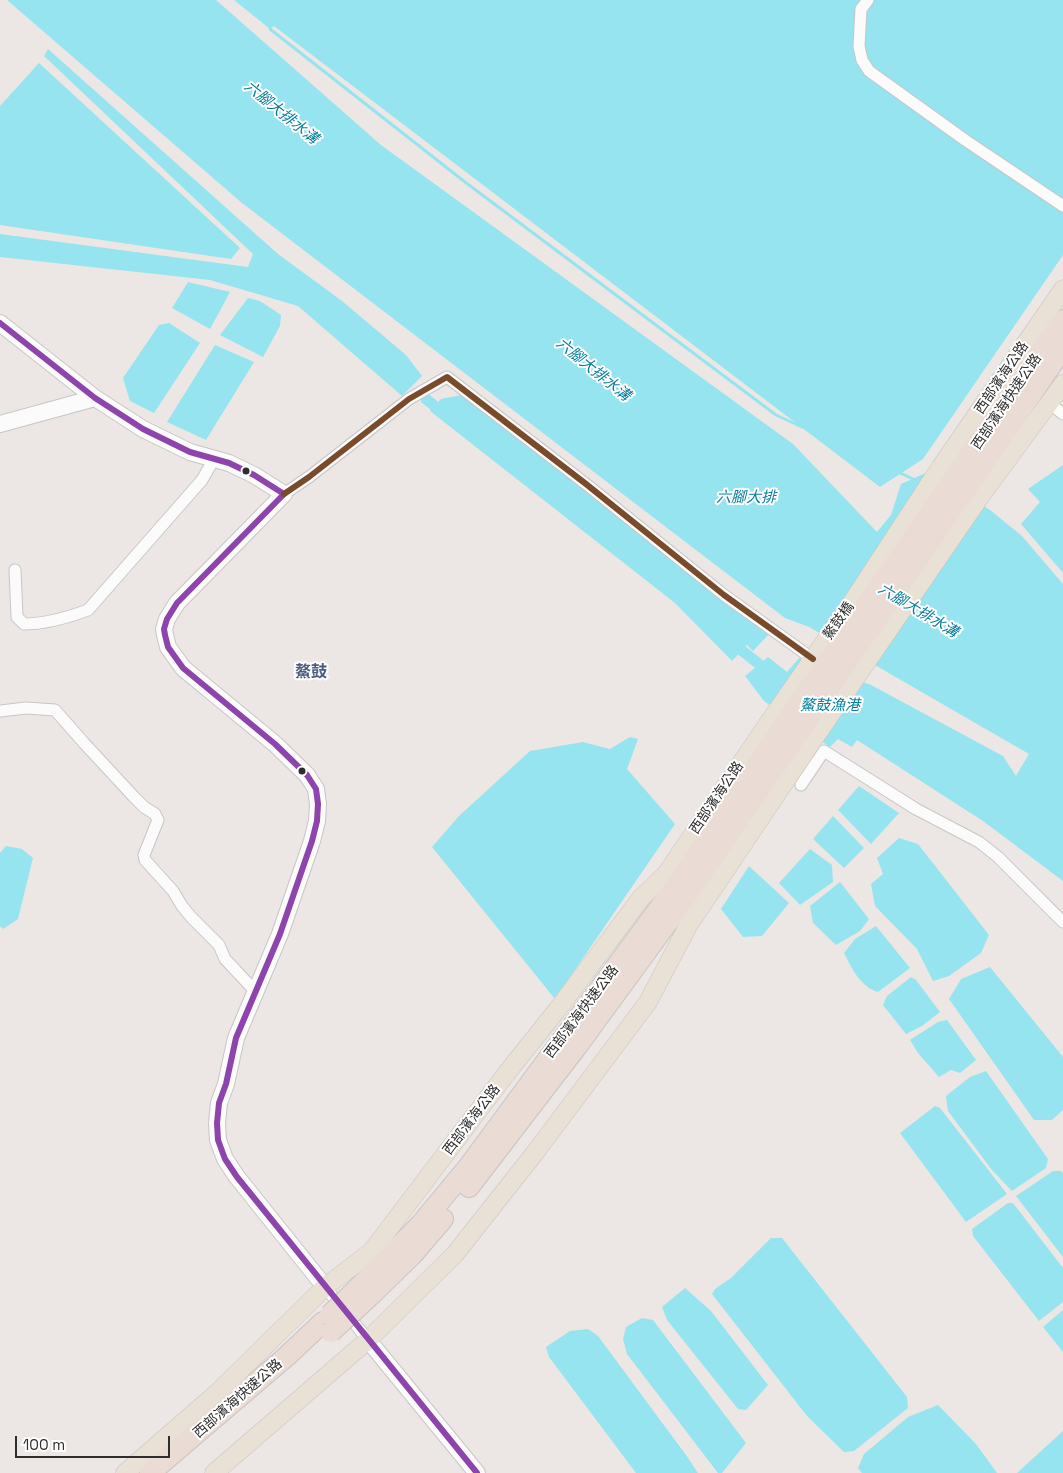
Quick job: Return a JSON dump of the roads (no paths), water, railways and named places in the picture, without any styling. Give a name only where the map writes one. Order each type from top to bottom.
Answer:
[{"type":"highway","name":"西部濱海快速公路","points":[[959,486],[1063,320]]},
{"type":"highway","name":"西部濱海快速公路","points":[[959,486],[1063,348]]},
{"type":"highway","points":[[790,731],[959,486]]},
{"type":"highway","name":"西部濱海快速公路","points":[[172,1473],[364,1292],[414,1254],[477,1177],[572,1053],[676,911],[790,731]]},
{"type":"highway","name":"西部濱海快速公路","points":[[150,1473],[287,1356],[327,1327]]},
{"type":"main road","name":"西部濱海公路","points":[[959,486],[1063,289]]},
{"type":"main road","points":[[959,486],[1056,408],[1063,384]]},
{"type":"main road","name":"鰲鼓橋","points":[[790,731],[813,659],[849,607],[959,486]]},
{"type":"main road","name":"西部濱海公路","points":[[125,1473],[217,1393],[325,1287],[372,1251],[641,898],[666,874],[790,731]]},
{"type":"main road","points":[[214,1473],[368,1340],[455,1254],[534,1154],[648,1002],[790,731]]},
{"type":"street","points":[[868,0],[861,9],[860,20],[859,46],[865,66],[874,75],[965,140],[1063,206]]},
{"type":"street","points":[[0,323],[95,398],[143,429],[190,452],[229,463],[254,475],[284,494]]},
{"type":"street","points":[[477,1473],[237,1177],[225,1159],[218,1140],[216,1123],[219,1103],[226,1084],[236,1038],[280,934],[312,841],[317,821],[318,804],[316,789],[307,775],[275,744],[183,668],[168,647],[164,629],[167,619],[177,603],[284,494],[309,477],[409,399],[447,377],[724,594],[813,659]]},
{"type":"street","points":[[0,424],[95,398]]},
{"type":"street","points":[[15,570],[17,617],[24,624],[42,622],[88,610],[202,480],[214,459]]},
{"type":"street","points":[[0,711],[26,708],[56,710],[144,807],[155,814],[158,820],[144,855],[145,860],[173,891],[191,917],[220,945],[225,959],[256,992]]},
{"type":"street","points":[[801,785],[824,751],[916,808],[979,842],[998,857],[1063,922]]},
{"type":"water","name":"六腳大排","points":[[7,0],[216,0],[381,145],[793,444],[877,532],[891,515],[901,484],[928,472],[990,510],[1022,536],[1063,584],[1063,881],[983,821],[857,740],[852,747],[838,739],[830,747],[764,701],[745,676],[768,657],[787,672],[799,658],[871,685],[1003,756],[1016,776],[1029,754],[809,627],[785,618],[242,203]]},
{"type":"water","points":[[234,0],[1063,0],[1063,255],[923,459],[880,487],[274,26],[270,29]]},
{"type":"water","points":[[48,49],[278,254],[342,301],[406,355],[422,376],[402,396],[298,306],[210,280],[0,257],[0,234],[248,267],[253,254],[44,56]]},
{"type":"water","points":[[39,63],[240,248],[231,259],[0,225],[0,106]]},
{"type":"water","points":[[188,282],[230,292],[210,329],[172,308]]},
{"type":"water","points":[[248,298],[260,301],[281,315],[280,326],[263,357],[220,335]]},
{"type":"water","points":[[169,323],[200,343],[154,413],[130,401],[123,378],[159,325]]},
{"type":"water","points":[[215,345],[254,362],[206,440],[167,422]]},
{"type":"water","points":[[461,395],[769,634],[753,651],[747,645],[732,661],[675,603],[430,411],[441,399]]},
{"type":"water","points":[[1063,465],[1063,573],[1021,524],[1040,502],[1028,489]]},
{"type":"water","points":[[630,737],[638,739],[627,769],[675,824],[555,999],[432,847],[459,816],[530,751],[583,742],[610,749]]},
{"type":"water","points":[[859,786],[899,813],[871,844],[838,810]]},
{"type":"water","points":[[833,816],[864,848],[844,868],[813,839]]},
{"type":"water","points":[[899,838],[918,844],[989,935],[981,953],[949,976],[933,981],[917,949],[875,906],[871,884],[883,874],[877,858]]},
{"type":"water","points":[[6,846],[22,849],[33,858],[18,919],[3,929],[0,926],[0,853]]},
{"type":"water","points":[[810,849],[832,865],[833,882],[800,905],[779,883]]},
{"type":"water","points":[[749,866],[789,903],[762,936],[743,937],[721,909]]},
{"type":"water","points":[[840,882],[869,919],[860,931],[836,945],[813,923],[810,906]]},
{"type":"water","points":[[876,926],[910,968],[878,992],[862,982],[844,953],[855,939]]},
{"type":"water","points":[[990,967],[1063,1057],[1063,1110],[1052,1120],[1034,1120],[949,999],[961,979]]},
{"type":"water","points":[[911,977],[916,980],[940,1012],[922,1026],[906,1034],[883,1005],[887,996]]},
{"type":"water","points":[[947,1020],[976,1060],[960,1073],[951,1070],[939,1077],[918,1053],[910,1040],[938,1022]]},
{"type":"water","points":[[986,1071],[1048,1159],[1046,1168],[1012,1191],[992,1170],[948,1111],[946,1096],[970,1077]]},
{"type":"water","points":[[935,1106],[940,1108],[1007,1194],[966,1222],[900,1133]]},
{"type":"water","points":[[1053,1171],[1061,1171],[1063,1173],[1063,1257],[1016,1196]]},
{"type":"water","points":[[1008,1203],[1013,1203],[1063,1268],[1063,1302],[1039,1321],[973,1236],[972,1229]]},
{"type":"water","points":[[771,1238],[782,1238],[907,1397],[908,1408],[854,1451],[844,1452],[807,1416],[712,1294],[715,1289],[731,1278]]},
{"type":"water","points":[[685,1288],[711,1311],[768,1385],[746,1410],[738,1409],[667,1320],[662,1307]]},
{"type":"water","points":[[1063,1310],[1063,1352],[1043,1327]]},
{"type":"water","points":[[642,1318],[653,1320],[746,1443],[722,1473],[718,1473],[627,1354],[623,1339],[626,1327]]},
{"type":"water","points":[[588,1329],[598,1336],[698,1473],[636,1473],[549,1357],[546,1347],[570,1331]]},
{"type":"water","points":[[938,1405],[976,1444],[997,1473],[862,1473],[858,1468],[864,1454],[908,1417]]},
{"type":"water","points":[[1063,1431],[1063,1473],[1017,1473]]},
{"type":"waterway","points":[[270,29],[465,182],[776,415],[802,427]]},
{"type":"waterway","points":[[426,399],[446,415]]},
{"type":"waterway","points":[[898,472],[913,479]]},
{"type":"waterway","points":[[731,642],[759,664]]},
{"type":"district","name":"鰲鼓","points":[[311,673]]},
{"type":"water label","name":"六腳大排水溝","points":[[281,113]]},
{"type":"water label","name":"六腳大排水溝","points":[[593,370]]},
{"type":"water label","name":"六腳大排水溝","points":[[918,611]]},
{"type":"water label","name":"鰲鼓漁港","points":[[830,706]]}]
